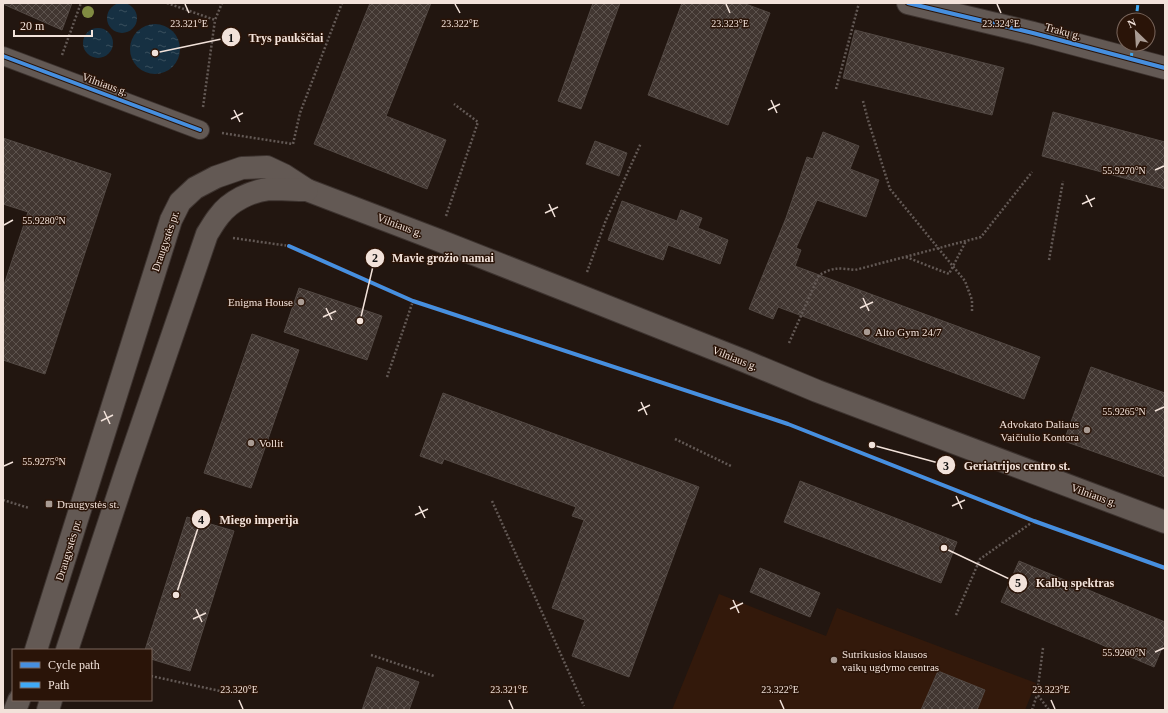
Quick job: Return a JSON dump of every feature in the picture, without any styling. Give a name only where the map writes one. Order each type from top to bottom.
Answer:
[{"type":"main road","name":"Trakų g.","points":[[908,3],[1033,33],[1165,68]]},
{"type":"main road","name":"Draugystės pr.","points":[[36,649],[170,220],[180,202],[195,188],[216,177],[242,168],[267,168],[284,175],[307,190]]},
{"type":"main road","points":[[67,649],[207,234],[219,216],[243,197],[269,189],[307,190]]},
{"type":"main road","name":"Vilniaus g.","points":[[307,190],[578,295],[817,391],[1165,522]]},
{"type":"street","name":"Vilniaus g.","points":[[3,56],[200,130]]},
{"type":"path","points":[[54,75],[81,3]]},
{"type":"path","points":[[167,3],[215,20]]},
{"type":"path","points":[[222,3],[215,20],[200,130],[293,144],[300,113],[342,3]]},
{"type":"path","points":[[836,89],[858,3]]},
{"type":"path","points":[[863,101],[890,189],[965,282],[972,300],[972,313]]},
{"type":"path","points":[[438,240],[478,122],[454,104]]},
{"type":"path","points":[[578,295],[606,220],[641,143]]},
{"type":"path","points":[[789,343],[819,275],[828,270],[838,268],[855,270],[981,237],[1032,172]]},
{"type":"path","points":[[1049,260],[1063,181]]},
{"type":"path","points":[[207,234],[289,246]]},
{"type":"path","points":[[905,257],[949,274],[966,241]]},
{"type":"path","points":[[387,377],[413,301]]},
{"type":"path","points":[[675,439],[731,466]]},
{"type":"path","points":[[3,500],[29,508]]},
{"type":"path","points":[[492,501],[584,706]]},
{"type":"path","points":[[956,615],[980,559],[1034,520]]},
{"type":"path","points":[[1032,710],[1037,694],[1043,648]]},
{"type":"path","points":[[371,655],[434,676]]},
{"type":"path","points":[[152,676],[220,691]]},
{"type":"path","points":[[1037,694],[1049,710]]},
{"type":"shaded area","name":"Sutrikusios klausos vaikų ugdymo centras","points":[[719,594],[826,636],[837,608],[1036,683],[1025,710],[672,710]]},
{"type":"water","points":[[122,3],[133,7],[137,18],[133,29],[122,33],[111,29],[107,18],[111,7]]},
{"type":"water","points":[[150,24],[160,24],[173,31],[180,44],[180,54],[173,67],[160,74],[150,74],[141,70],[134,63],[130,54],[130,44],[134,35],[141,28]]},
{"type":"water","points":[[98,28],[109,32],[113,43],[109,54],[98,58],[87,54],[83,43],[87,32]]},
{"type":"building","points":[[3,3],[72,3],[62,30]]},
{"type":"building","points":[[370,3],[431,3],[386,116],[446,140],[427,189],[314,144]]},
{"type":"building","points":[[593,3],[620,3],[581,109],[558,101]]},
{"type":"building","points":[[682,3],[743,3],[770,13],[728,125],[648,95]]},
{"type":"building","points":[[855,30],[1004,68],[992,115],[843,78]]},
{"type":"building","points":[[1053,112],[1165,142],[1165,189],[1042,156]]},
{"type":"building","points":[[823,132],[859,146],[850,169],[879,180],[866,217],[817,200],[796,248],[801,250],[795,266],[1040,357],[1024,399],[778,307],[773,319],[749,309],[786,218],[807,157],[813,159]]},
{"type":"building","points":[[3,138],[111,174],[45,374],[3,360],[3,288],[28,212],[3,204]]},
{"type":"building","points":[[595,141],[627,153],[619,176],[586,164]]},
{"type":"building","points":[[622,201],[677,221],[681,210],[702,218],[698,228],[728,240],[720,264],[668,245],[663,260],[608,240]]},
{"type":"building","points":[[299,288],[382,316],[367,360],[284,332]]},
{"type":"building","points":[[252,334],[299,350],[251,488],[204,473]]},
{"type":"building","points":[[1091,367],[1165,393],[1165,477],[1064,441]]},
{"type":"building","points":[[443,393],[699,487],[629,677],[572,656],[585,620],[552,608],[584,520],[572,516],[576,507],[444,459],[442,464],[420,456]]},
{"type":"building","points":[[800,481],[957,542],[941,583],[784,522]]},
{"type":"building","points":[[187,517],[234,531],[190,671],[152,659],[152,649],[145,649]]},
{"type":"building","points":[[1019,561],[1165,622],[1165,641],[1154,667],[1001,602]]},
{"type":"building","points":[[760,568],[820,593],[810,617],[750,592]]},
{"type":"building","points":[[377,667],[419,682],[409,710],[362,710]]},
{"type":"building","points":[[938,671],[985,690],[977,710],[921,710]]},
{"type":"marked path","points":[[1137,12],[1138,3]]},
{"type":"marked path","points":[[1131,59],[1132,52]]},
{"type":"cycle path","points":[[908,3],[1033,33],[1165,68]]},
{"type":"cycle path","points":[[3,56],[200,130]]},
{"type":"cycle path","points":[[289,246],[413,301],[788,424],[1034,521],[1165,568]]},
{"type":"place","name":"Trys paukščiai","points":[[155,53]]},
{"type":"place","name":"Enigma House","points":[[301,302]]},
{"type":"place","name":"Mavie grožio namai","points":[[360,321]]},
{"type":"place","name":"Alto Gym 24/7","points":[[867,332]]},
{"type":"place","name":"Advokato Daliaus Vaičiulio Kontora","points":[[1087,430]]},
{"type":"place","name":"Vollit","points":[[251,443]]},
{"type":"place","name":"Geriatrijos centro st.","points":[[872,445]]},
{"type":"place","name":"Draugystės st.","points":[[49,504]]},
{"type":"place","name":"Kalbų spektras","points":[[944,548]]},
{"type":"place","name":"Miego imperija","points":[[176,595]]},
{"type":"place","name":"Sutrikusios klausos vaikų ugdymo centras","points":[[834,660]]}]
